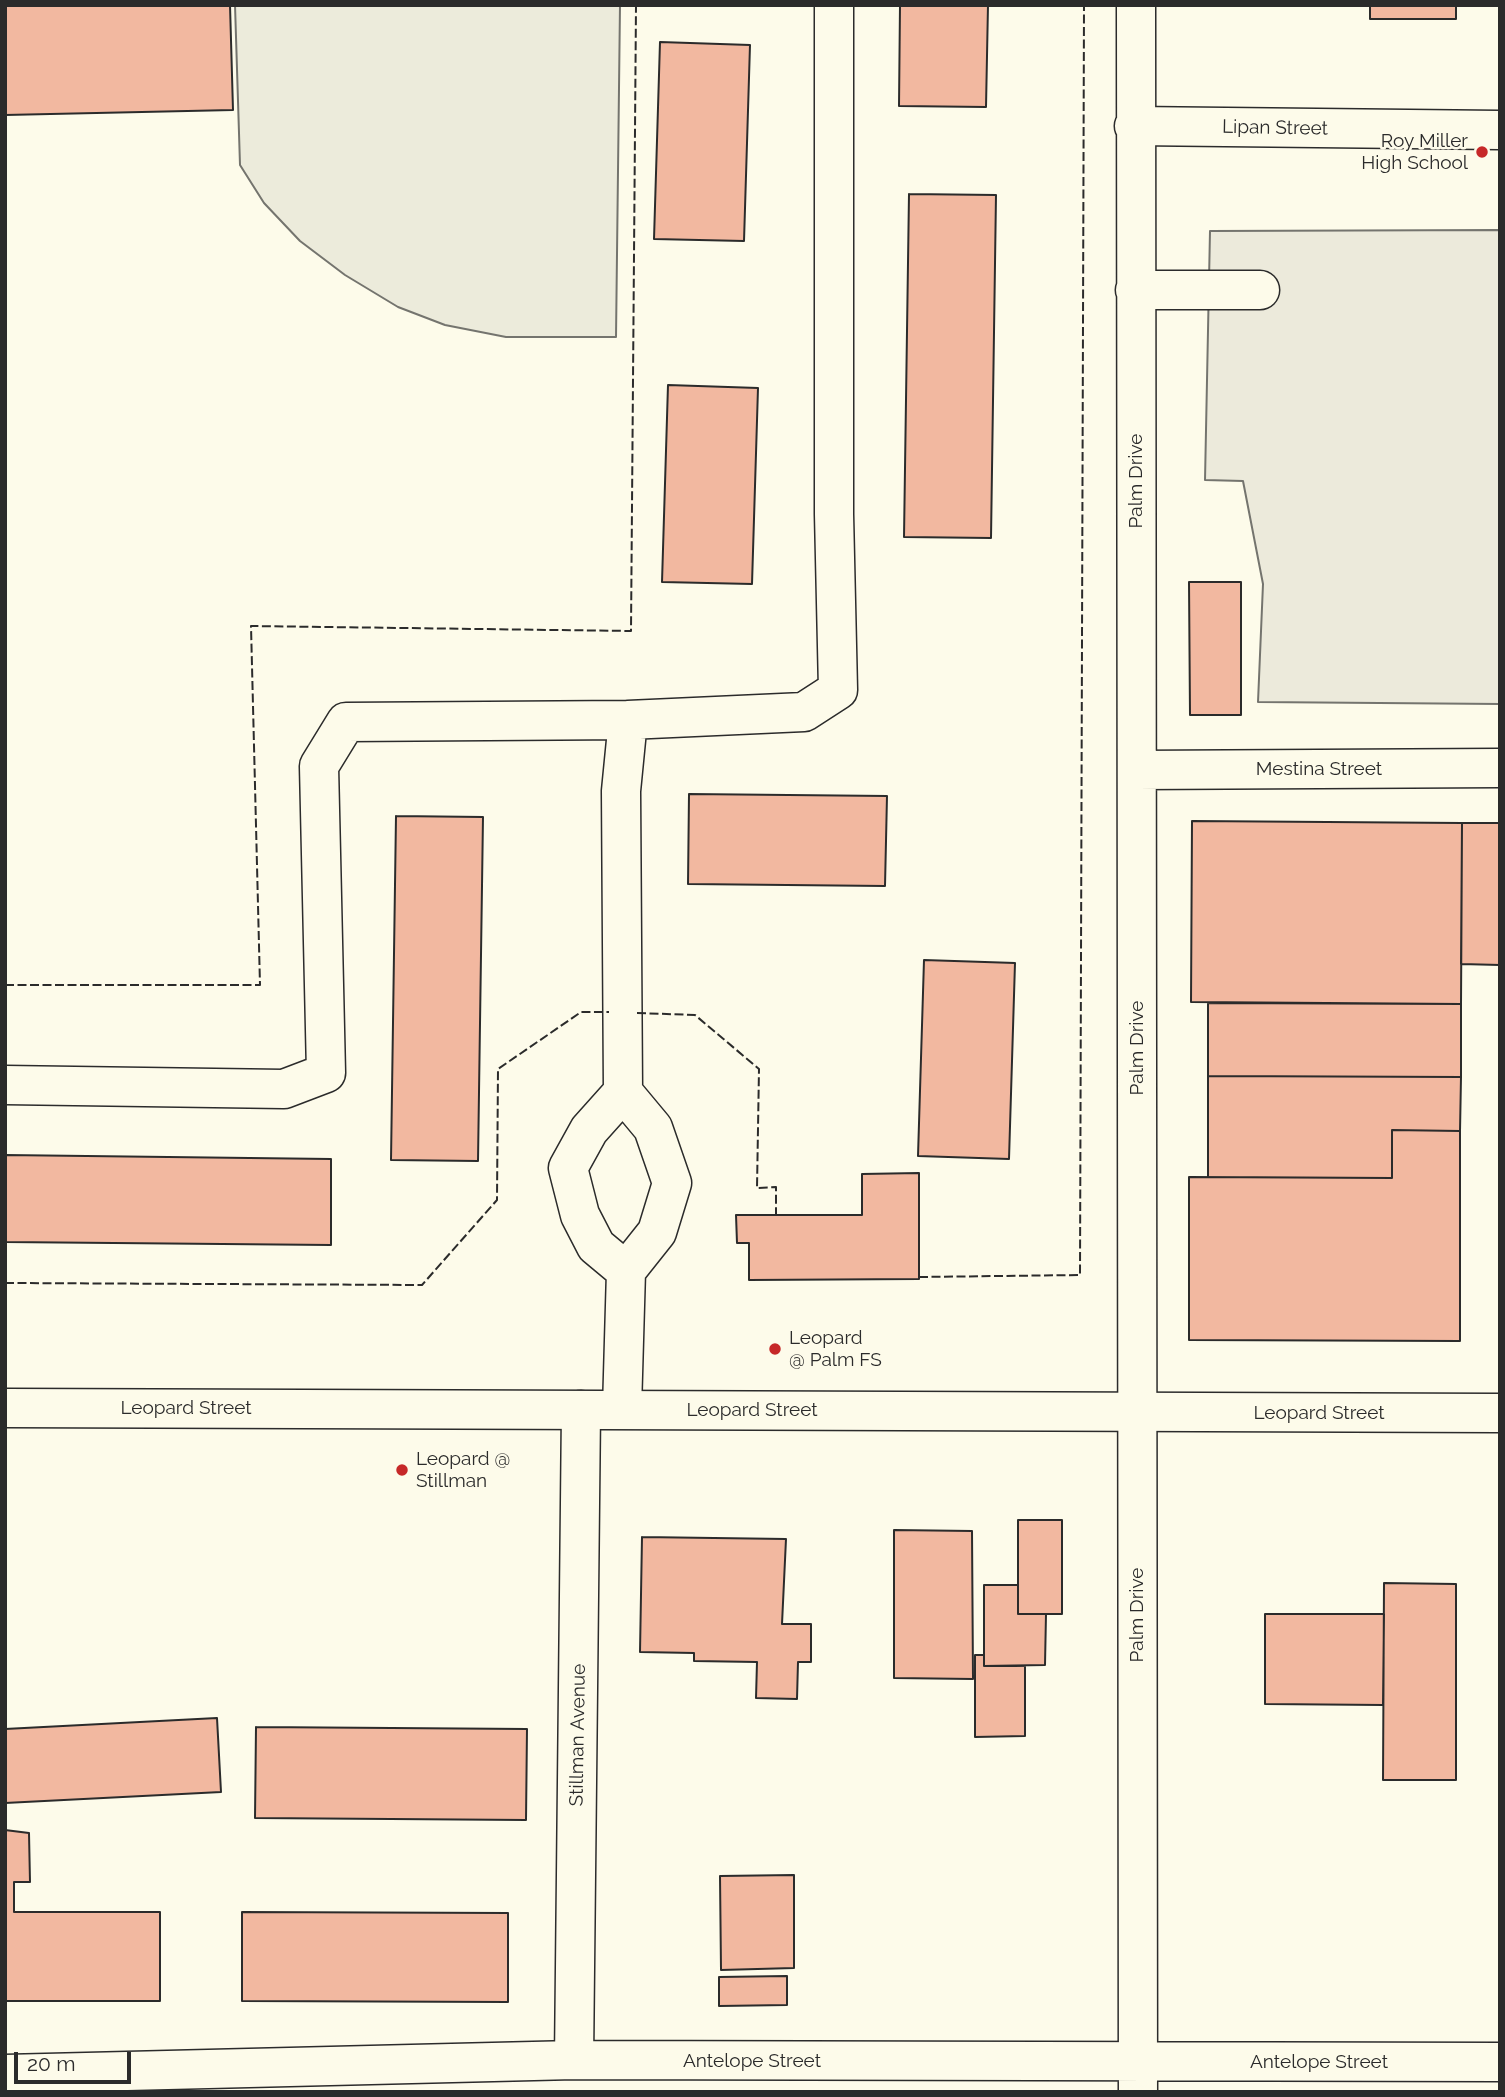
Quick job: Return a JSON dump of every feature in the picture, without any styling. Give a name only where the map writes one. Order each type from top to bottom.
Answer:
[{"type":"street","points":[[5,1085],[284,1089],[326,1073],[319,766],[346,722],[628,720],[804,712],[838,690],[834,514],[834,5]]},
{"type":"street","name":"Palm Drive","points":[[1136,5],[1134,126],[1138,770],[1138,2077]]},
{"type":"street","name":"Lipan Street","points":[[1134,126],[1500,130]]},
{"type":"street","points":[[1135,290],[1260,290]]},
{"type":"street","points":[[622,1409],[626,1271],[657,1233],[672,1183],[653,1128],[623,1092],[621,791],[628,720]]},
{"type":"street","name":"Mestina Street","points":[[1138,770],[1500,768]]},
{"type":"street","points":[[623,1092],[589,1130],[568,1168],[580,1215],[596,1246],[626,1271]]},
{"type":"street","name":"Leopard Street","points":[[5,1408],[1500,1413]]},
{"type":"street","name":"Stillman Avenue","points":[[574,2060],[581,1410]]},
{"type":"street","name":"Antelope Street","points":[[5,2074],[574,2060],[1138,2077],[1500,2062]]},
{"type":"street","points":[[5,2085],[49,2092]]},
{"type":"shaded area","points":[[235,5],[620,5],[616,337],[506,337],[445,325],[398,307],[345,275],[300,241],[264,203],[240,165]]},
{"type":"shaded area","points":[[1500,230],[1500,704],[1258,702],[1263,584],[1243,481],[1205,480],[1210,231]]},
{"type":"building","points":[[5,5],[230,5],[233,110],[5,115]]},
{"type":"building","points":[[900,5],[988,5],[986,107],[899,106]]},
{"type":"building","points":[[1370,5],[1456,5],[1456,19],[1370,19]]},
{"type":"building","points":[[660,42],[750,45],[744,241],[654,239]]},
{"type":"building","points":[[909,194],[996,195],[991,538],[904,537]]},
{"type":"building","points":[[668,385],[758,388],[752,584],[662,582]]},
{"type":"building","points":[[1189,582],[1241,582],[1241,715],[1190,715]]},
{"type":"building","points":[[689,794],[887,796],[885,886],[688,884]]},
{"type":"building","points":[[396,816],[483,817],[478,1161],[391,1160]]},
{"type":"building","points":[[1192,821],[1462,823],[1461,1004],[1191,1002]]},
{"type":"building","points":[[1462,823],[1500,823],[1500,965],[1461,964]]},
{"type":"building","points":[[924,960],[1015,963],[1009,1159],[918,1156]]},
{"type":"building","points":[[1208,1003],[1461,1004],[1461,1077],[1208,1076]]},
{"type":"building","points":[[1208,1076],[1461,1077],[1460,1131],[1392,1130],[1392,1178],[1208,1177]]},
{"type":"building","points":[[1392,1130],[1460,1131],[1460,1341],[1189,1340],[1189,1177],[1392,1178]]},
{"type":"building","points":[[5,1155],[331,1159],[331,1245],[5,1242]]},
{"type":"building","points":[[919,1173],[919,1279],[749,1280],[749,1243],[737,1243],[736,1215],[862,1215],[862,1174]]},
{"type":"building","points":[[1018,1520],[1062,1520],[1062,1614],[1018,1614]]},
{"type":"building","points":[[894,1530],[972,1531],[973,1679],[894,1678]]},
{"type":"building","points":[[642,1537],[786,1539],[782,1624],[811,1624],[811,1662],[798,1662],[797,1699],[756,1698],[757,1662],[694,1661],[694,1653],[640,1652]]},
{"type":"building","points":[[1384,1583],[1456,1584],[1456,1780],[1383,1780]]},
{"type":"building","points":[[984,1585],[1018,1585],[1018,1614],[1046,1614],[1045,1665],[984,1666]]},
{"type":"building","points":[[1265,1614],[1384,1614],[1383,1705],[1265,1704]]},
{"type":"building","points":[[975,1655],[984,1655],[984,1666],[1025,1666],[1025,1736],[975,1737]]},
{"type":"building","points":[[217,1718],[221,1792],[5,1803],[5,1729]]},
{"type":"building","points":[[256,1727],[527,1729],[526,1820],[255,1818]]},
{"type":"building","points":[[5,1830],[29,1833],[30,1882],[14,1882],[14,1912],[160,1912],[160,2001],[5,2001]]},
{"type":"building","points":[[794,1875],[794,1968],[721,1970],[720,1876]]},
{"type":"building","points":[[242,1912],[508,1913],[508,2002],[242,2001]]},
{"type":"building","points":[[787,1976],[787,2005],[719,2006],[719,1977]]},
{"type":"fence","points":[[5,985],[260,985],[251,626],[631,631],[636,5]]},
{"type":"fence","points":[[919,1277],[1080,1275],[1084,5]]},
{"type":"fence","points":[[5,1283],[422,1285],[497,1200],[498,1069],[581,1012],[609,1012]]},
{"type":"fence","points":[[637,1013],[695,1015],[759,1069],[757,1188],[776,1187],[776,1215]]},
{"type":"place","name":"Roy Miller High School","points":[[1482,152]]},
{"type":"place","name":"Leopard @ Palm FS","points":[[775,1349]]},
{"type":"place","name":"Leopard @ Stillman","points":[[402,1470]]}]
